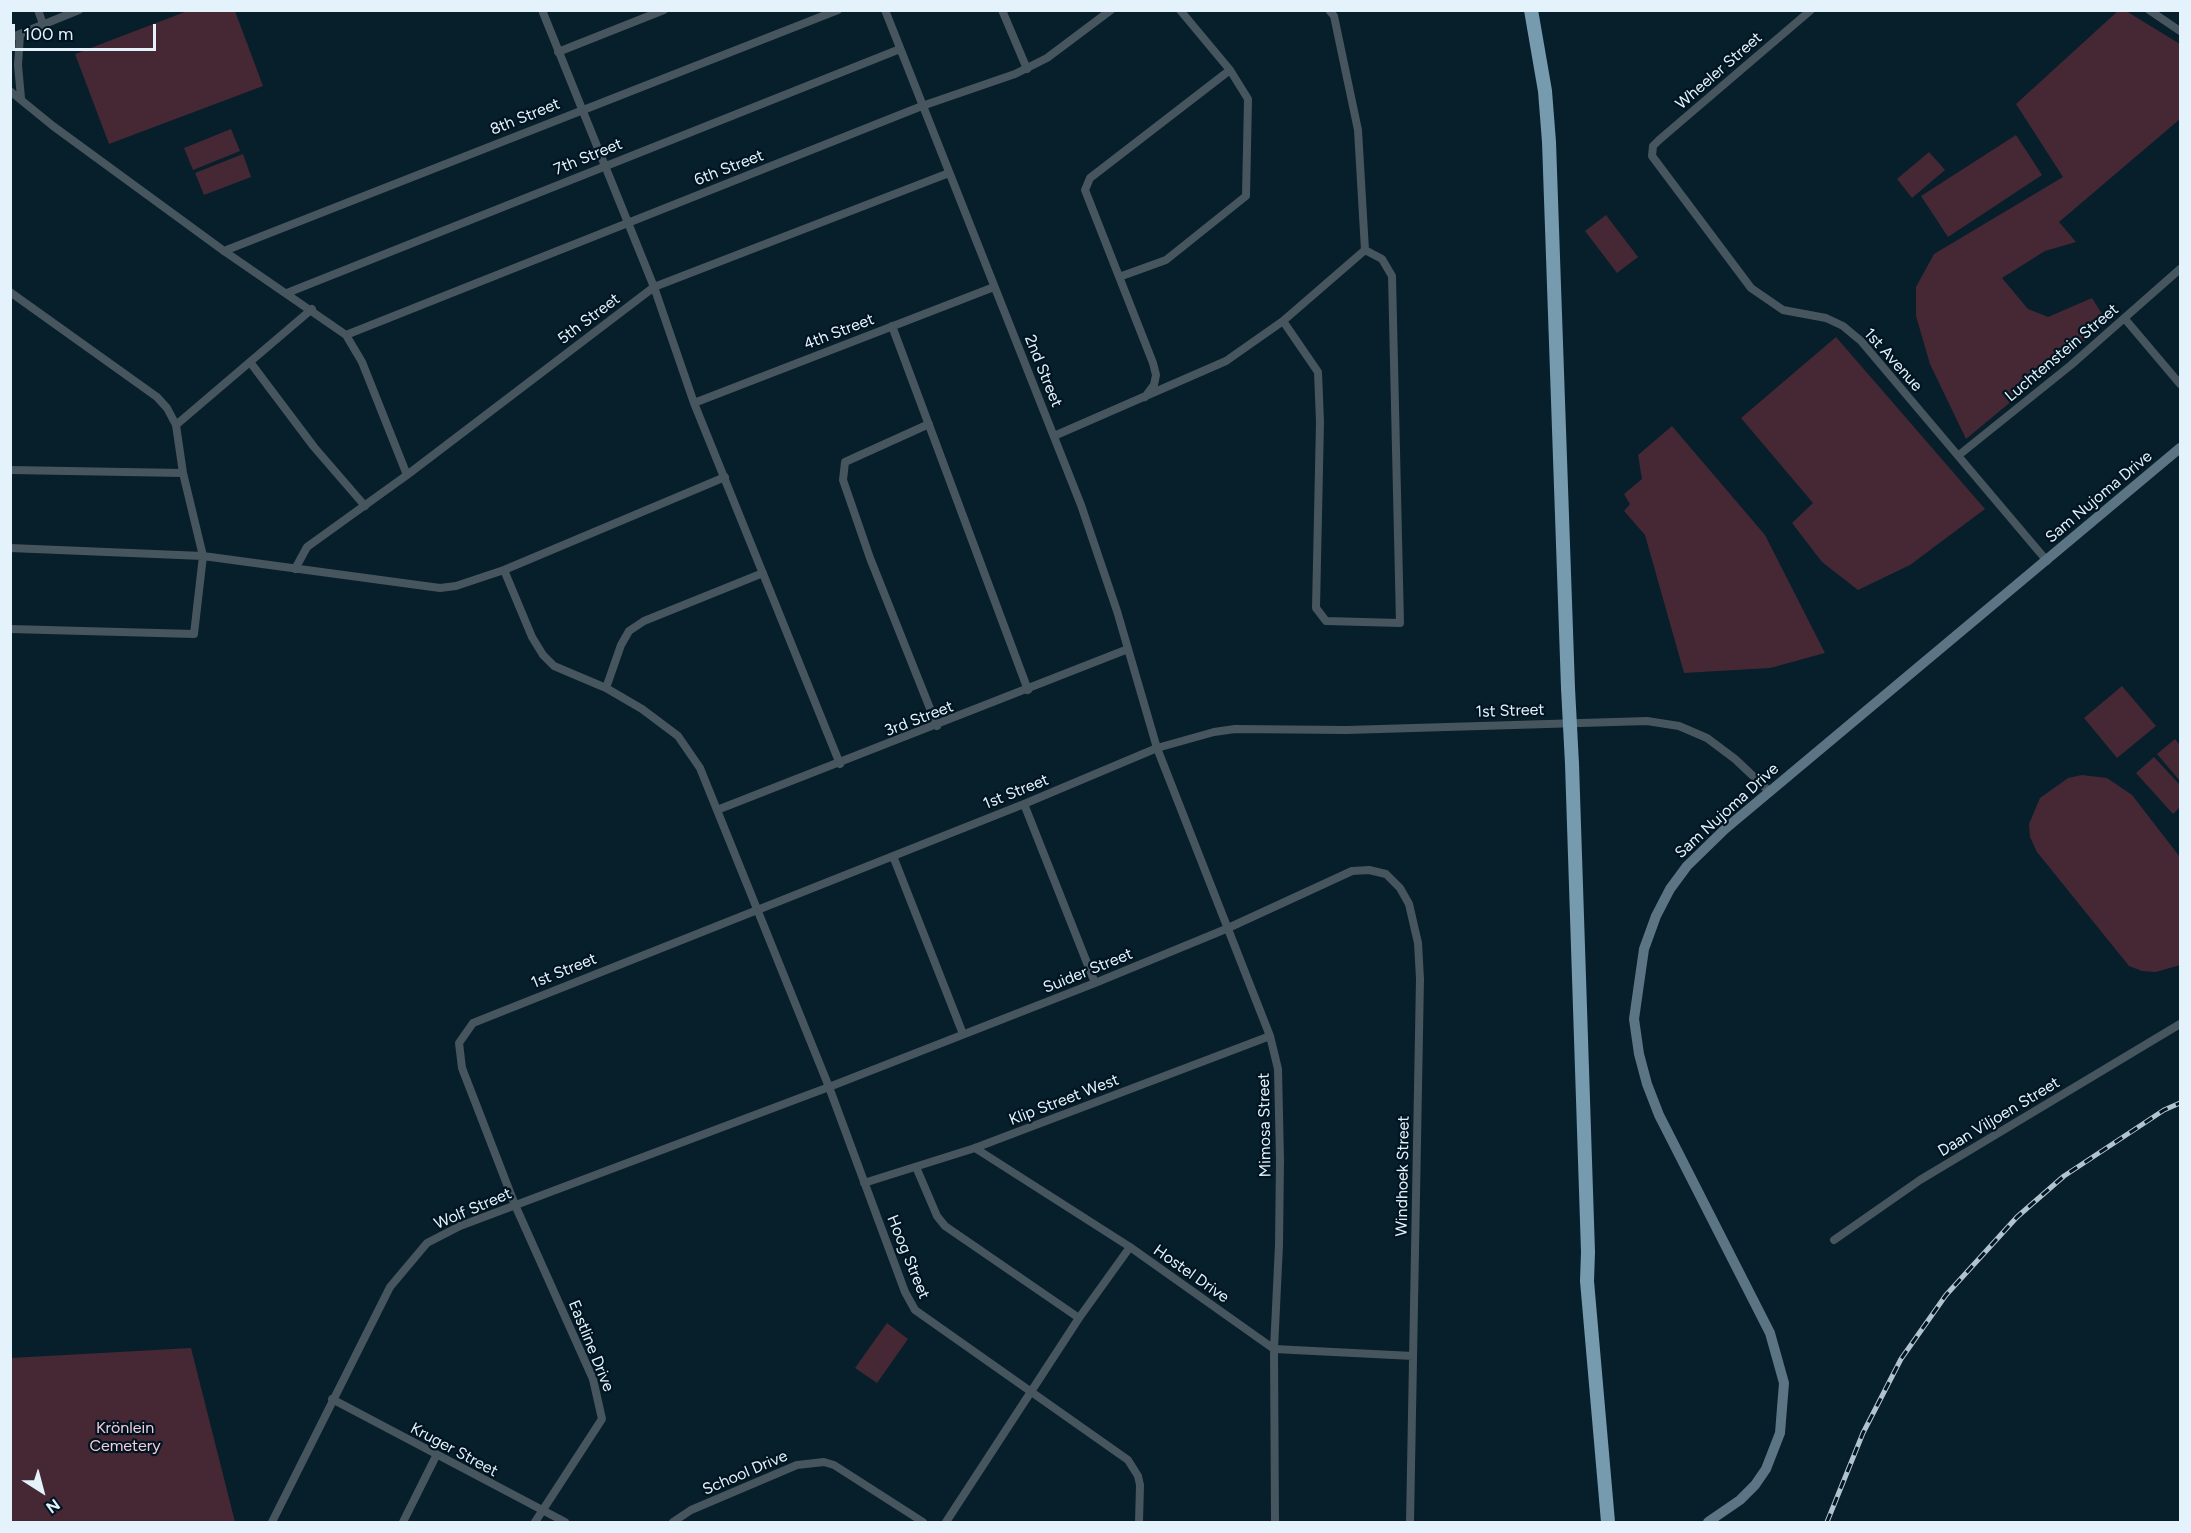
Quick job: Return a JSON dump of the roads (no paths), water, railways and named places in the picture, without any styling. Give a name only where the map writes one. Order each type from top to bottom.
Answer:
[{"type":"highway","points":[[1531,10],[1545,91],[1549,142],[1572,764],[1588,1252],[1587,1281],[1608,1522]]},
{"type":"highway","points":[[1588,1252],[1617,1522]]},
{"type":"main road","name":"Sam Nujoma Drive","points":[[1708,1522],[1740,1500],[1755,1485],[1766,1469],[1780,1433],[1784,1383],[1770,1333],[1664,1124],[1647,1084],[1639,1054],[1635,1019],[1637,982],[1644,949],[1670,889],[1706,847],[2181,448]]},
{"type":"street","points":[[38,10],[44,24]]},
{"type":"street","points":[[10,39],[79,10]]},
{"type":"street","points":[[542,10],[654,287],[694,403],[840,764]]},
{"type":"street","points":[[558,52],[664,10]]},
{"type":"street","name":"8th Street","points":[[224,251],[838,10]]},
{"type":"street","name":"2nd Street","points":[[885,10],[1093,538],[1158,748]]},
{"type":"street","points":[[1002,10],[1027,69]]},
{"type":"street","name":"6th Street","points":[[346,335],[922,106],[1027,69],[1047,58],[1112,10]]},
{"type":"street","points":[[1119,277],[1166,260],[1246,196],[1248,99],[1230,70],[1180,10]]},
{"type":"street","points":[[1329,10],[1334,16],[1358,130],[1365,250]]},
{"type":"street","name":"Wheeler Street","points":[[1652,156],[1653,146],[1659,140],[1811,10]]},
{"type":"street","points":[[2149,10],[2181,31]]},
{"type":"street","points":[[20,35],[18,65],[21,98]]},
{"type":"street","name":"7th Street","points":[[286,293],[603,165],[900,49]]},
{"type":"street","points":[[1145,398],[1154,385],[1155,369],[1085,190],[1090,178],[1230,70]]},
{"type":"street","points":[[10,91],[53,126],[224,251],[312,309],[346,335],[366,371],[407,475]]},
{"type":"street","name":"1st Avenue","points":[[1652,156],[1751,288],[1783,310],[1826,318],[1843,326],[1861,341],[2046,561]]},
{"type":"street","name":"5th Street","points":[[295,569],[307,547],[407,475],[654,287],[949,173]]},
{"type":"street","points":[[1283,321],[1318,372],[1320,422],[1316,608],[1326,621],[1400,623],[1392,276],[1382,259],[1365,250]]},
{"type":"street","points":[[1054,436],[1226,361],[1283,321],[1365,250]]},
{"type":"street","name":"Luchtenstein Street","points":[[1959,455],[2125,319],[2181,269]]},
{"type":"street","name":"4th Street","points":[[694,403],[994,287]]},
{"type":"street","points":[[10,291],[157,397],[167,408],[176,425],[183,473],[203,556],[194,634],[10,629]]},
{"type":"street","points":[[176,425],[312,309]]},
{"type":"street","points":[[2125,319],[2181,384]]},
{"type":"street","points":[[892,326],[1028,690]]},
{"type":"street","points":[[250,362],[314,447],[365,506]]},
{"type":"street","points":[[929,424],[845,462],[843,480],[870,558],[937,726]]},
{"type":"street","points":[[10,470],[183,473]]},
{"type":"street","points":[[10,548],[203,556],[440,588],[456,586],[504,570],[725,477]]},
{"type":"street","name":"Hoog Street","points":[[504,570],[532,637],[543,655],[554,666],[606,688],[642,709],[678,736],[700,768],[830,1087],[905,1292],[915,1310],[1133,1466],[1140,1485],[1139,1522]]},
{"type":"street","points":[[606,688],[621,645],[629,632],[644,621],[764,573]]},
{"type":"street","name":"3rd Street","points":[[717,810],[1128,650]]},
{"type":"street","name":"1st Street","points":[[515,1205],[462,1068],[459,1043],[473,1023],[1024,804],[1158,748],[1235,729],[1347,730],[1647,720],[1679,726],[1707,738],[1735,759],[1770,792]]},
{"type":"street","name":"Mimosa Street","points":[[1158,748],[1226,929],[1270,1036],[1278,1069],[1280,1160],[1274,1349],[1275,1522]]},
{"type":"street","points":[[1024,804],[1095,983]]},
{"type":"street","points":[[893,856],[963,1034]]},
{"type":"street","name":"Windhoek Street","points":[[1352,871],[1369,870],[1386,874],[1400,888],[1409,904],[1418,943],[1420,979],[1410,1522]]},
{"type":"street","name":"Suider Street","points":[[830,1087],[1226,929],[1352,871]]},
{"type":"street","name":"Daan Viljoen Street","points":[[1834,1240],[1920,1180],[2181,1024]]},
{"type":"street","name":"Klip Street West","points":[[864,1183],[975,1148],[1270,1036]]},
{"type":"street","name":"Wolf Street","points":[[272,1522],[390,1287],[409,1261],[427,1243],[460,1226],[830,1087]]},
{"type":"street","name":"Hostel Drive","points":[[975,1148],[1130,1247],[1274,1349]]},
{"type":"street","points":[[916,1167],[937,1216],[945,1226],[1079,1318]]},
{"type":"street","name":"Eastline Drive","points":[[515,1205],[593,1379],[602,1419],[535,1522]]},
{"type":"street","points":[[946,1522],[1079,1318],[1130,1247]]},
{"type":"street","points":[[1274,1349],[1413,1356]]},
{"type":"street","name":"Kruger Street","points":[[332,1399],[541,1512],[565,1522]]},
{"type":"street","points":[[403,1522],[436,1456]]},
{"type":"street","name":"School Drive","points":[[673,1522],[691,1510],[797,1465],[824,1462],[834,1465],[923,1522]]},
{"type":"railway","points":[[1827,1522],[1863,1433],[1901,1359],[1946,1295],[2017,1217],[2064,1176],[2164,1110],[2180,1103]]},
{"type":"park label","name":"Krönlein Cemetery","points":[[125,1437]]}]
